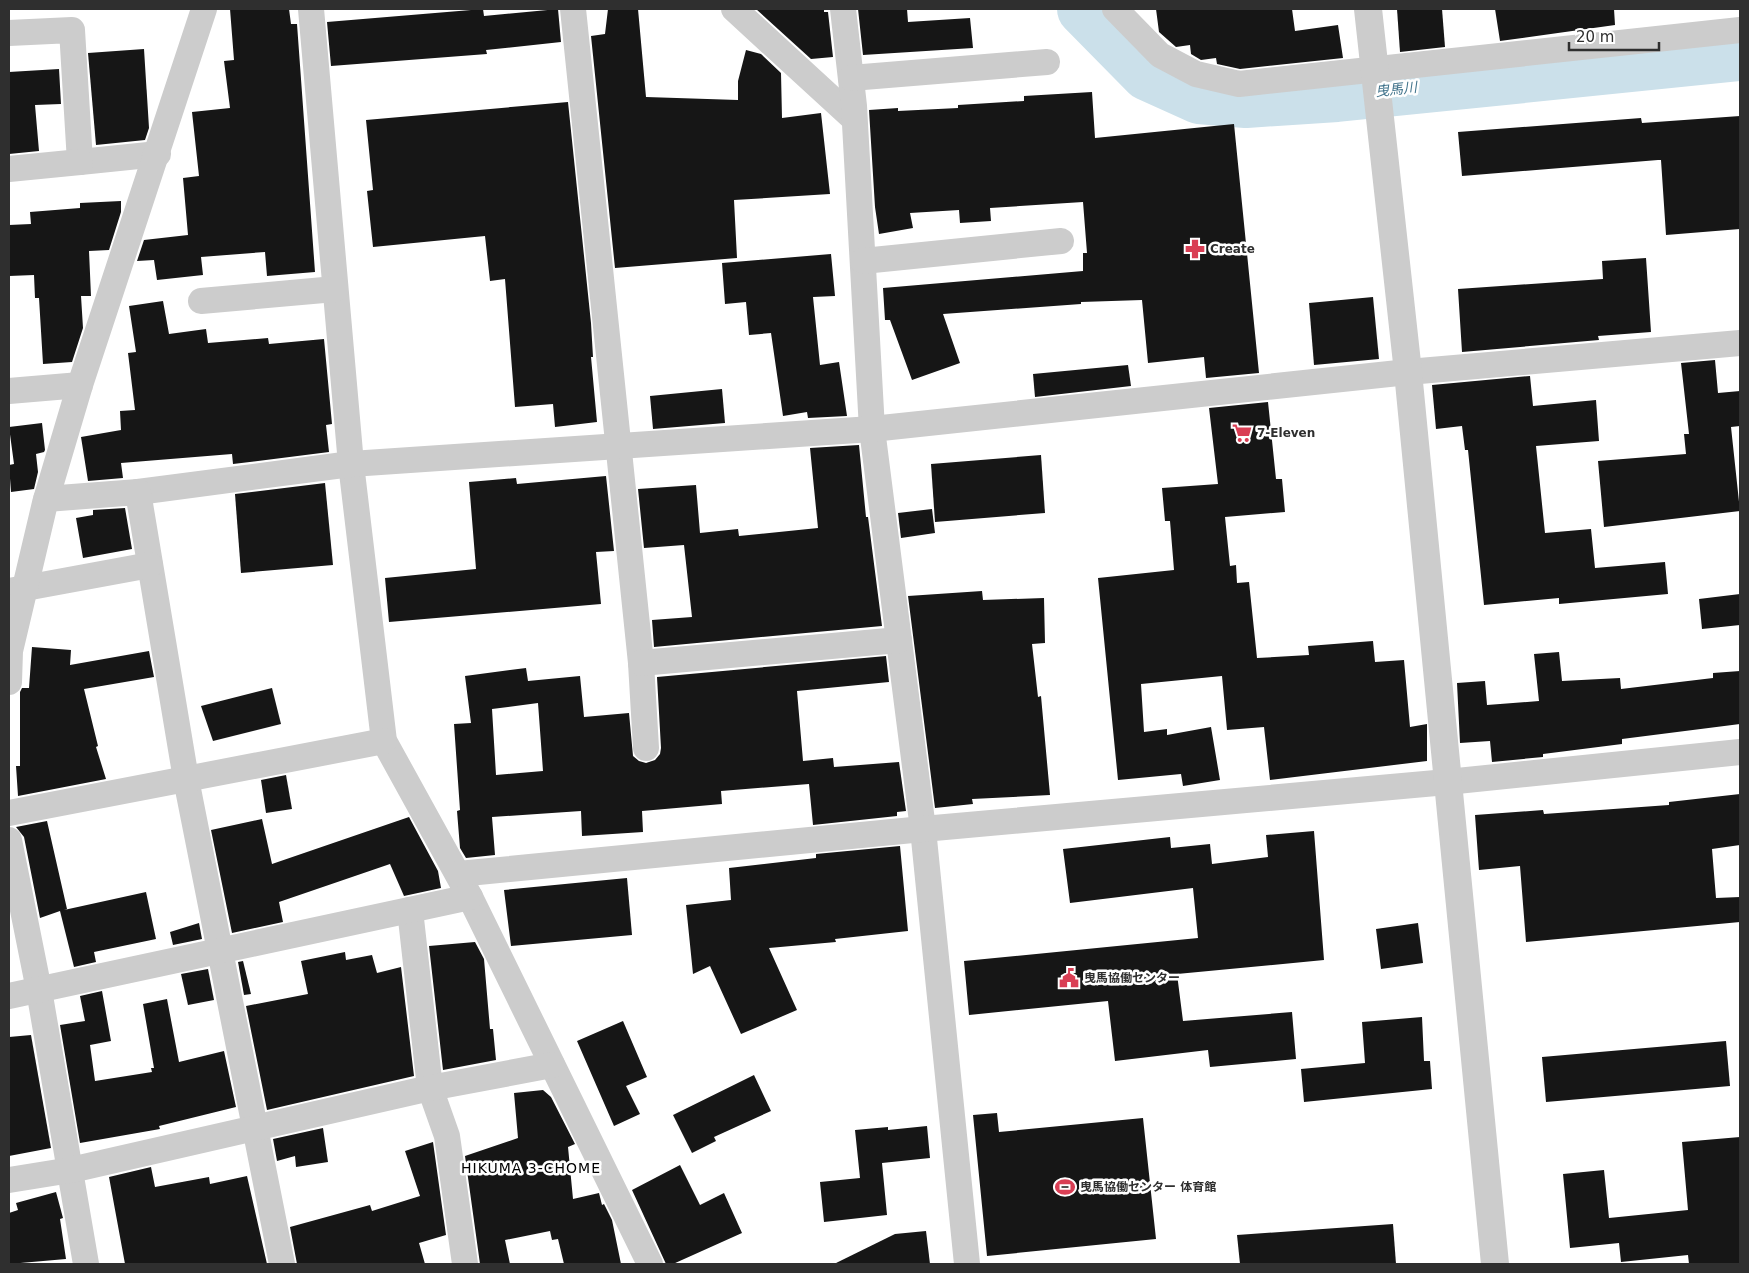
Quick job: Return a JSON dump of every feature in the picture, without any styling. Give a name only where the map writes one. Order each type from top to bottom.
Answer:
[{"type":"street","points":[[9,682],[16,590],[46,499],[80,385],[158,154],[204,9]]},
{"type":"street","points":[[310,9],[351,464],[384,741],[470,897],[650,1264]]},
{"type":"street","points":[[573,9],[641,663],[646,748]]},
{"type":"street","points":[[734,9],[854,119]]},
{"type":"street","points":[[843,9],[854,119],[872,429],[923,828],[967,1264]]},
{"type":"street","points":[[1115,9],[1160,55],[1196,74],[1239,84],[1374,71],[1740,30]]},
{"type":"street","points":[[1368,9],[1408,372],[1495,1264]]},
{"type":"street","points":[[9,33],[72,30],[80,162]]},
{"type":"street","points":[[851,78],[1047,62]]},
{"type":"street","points":[[9,169],[158,154]]},
{"type":"street","points":[[863,262],[1062,241]]},
{"type":"street","points":[[201,301],[335,289]]},
{"type":"street","points":[[46,499],[138,492],[351,464],[872,429],[1408,372],[1740,343]]},
{"type":"street","points":[[9,391],[80,385]]},
{"type":"street","points":[[138,492],[186,779],[282,1264]]},
{"type":"street","points":[[16,590],[150,565]]},
{"type":"street","points":[[641,663],[899,640]]},
{"type":"street","points":[[9,813],[384,741]]},
{"type":"street","points":[[458,874],[923,828],[1447,782],[1740,752]]},
{"type":"street","points":[[9,840],[39,990],[86,1264]]},
{"type":"street","points":[[9,996],[470,897]]},
{"type":"street","points":[[410,910],[430,1088],[447,1136],[466,1264]]},
{"type":"street","points":[[9,1180],[71,1170],[430,1088],[552,1065]]},
{"type":"building","points":[[230,9],[289,9],[291,24],[297,24],[315,272],[267,276],[265,252],[201,257],[203,275],[157,280],[154,260],[137,261],[144,240],[188,235],[183,178],[199,176],[192,112],[230,108],[224,61],[234,60]]},
{"type":"building","points":[[483,9],[484,16],[558,9],[561,42],[486,50],[487,54],[331,66],[327,22]]},
{"type":"building","points":[[608,9],[638,9],[646,97],[738,100],[738,81],[746,50],[761,54],[781,73],[782,118],[821,113],[830,194],[734,200],[737,258],[615,268],[591,36],[605,34]]},
{"type":"building","points":[[756,9],[824,9],[824,12],[828,12],[833,57],[811,59]]},
{"type":"building","points":[[858,9],[907,9],[908,22],[970,18],[973,48],[863,55]]},
{"type":"building","points":[[1156,9],[1292,9],[1295,31],[1338,25],[1343,58],[1240,69],[1217,64],[1216,58],[1201,60],[1191,54],[1190,45],[1176,47],[1159,32]]},
{"type":"building","points":[[1397,9],[1442,9],[1445,47],[1400,52]]},
{"type":"building","points":[[1495,9],[1614,9],[1615,25],[1500,41]]},
{"type":"building","points":[[144,49],[149,128],[145,140],[96,145],[88,53]]},
{"type":"building","points":[[59,69],[61,104],[35,105],[39,151],[9,154],[9,72]]},
{"type":"building","points":[[1092,92],[1095,138],[1234,124],[1259,373],[1206,378],[1204,357],[1148,363],[1142,300],[1081,302],[1081,304],[943,314],[960,363],[912,380],[890,320],[885,320],[883,288],[1083,271],[1083,253],[1087,253],[1083,202],[990,208],[991,221],[960,223],[959,210],[910,213],[913,228],[879,234],[875,207],[869,110],[898,108],[898,111],[958,108],[958,105],[1024,101],[1024,96]]},
{"type":"building","points":[[568,102],[591,323],[593,357],[591,357],[597,422],[555,427],[553,404],[515,407],[505,279],[490,281],[485,236],[373,247],[367,191],[373,190],[366,120]]},
{"type":"building","points":[[1740,116],[1740,229],[1666,235],[1661,160],[1462,176],[1458,132],[1641,118],[1642,123]]},
{"type":"building","points":[[121,201],[121,212],[109,250],[89,251],[91,296],[81,296],[83,328],[72,362],[43,364],[39,298],[35,298],[34,275],[9,276],[9,225],[31,224],[30,212],[80,208],[80,203]]},
{"type":"building","points":[[831,254],[835,296],[813,297],[820,365],[839,362],[847,416],[808,418],[807,412],[783,416],[771,333],[749,335],[746,302],[725,304],[722,263]]},
{"type":"building","points":[[1646,258],[1651,332],[1598,336],[1599,340],[1462,352],[1458,289],[1603,279],[1602,261]]},
{"type":"building","points":[[1373,297],[1379,359],[1314,365],[1309,303]]},
{"type":"building","points":[[163,301],[169,334],[206,329],[208,343],[268,338],[269,344],[324,339],[332,424],[326,425],[329,452],[233,464],[232,454],[121,463],[123,478],[88,481],[81,437],[121,430],[120,411],[135,410],[128,353],[136,352],[129,306]]},
{"type":"building","points":[[1715,360],[1718,393],[1740,391],[1740,426],[1731,427],[1740,511],[1604,527],[1598,461],[1686,454],[1684,434],[1689,434],[1681,363]]},
{"type":"building","points":[[1128,365],[1131,386],[1035,397],[1033,374]]},
{"type":"building","points":[[1530,376],[1533,406],[1596,400],[1599,441],[1536,446],[1545,533],[1591,529],[1595,568],[1665,562],[1668,594],[1559,604],[1559,598],[1484,605],[1468,450],[1465,450],[1462,426],[1436,429],[1432,385]]},
{"type":"building","points":[[722,389],[725,423],[653,429],[650,396]]},
{"type":"building","points":[[1268,402],[1276,479],[1282,479],[1285,512],[1225,517],[1230,566],[1236,565],[1237,583],[1249,582],[1257,658],[1309,655],[1308,646],[1373,641],[1375,662],[1404,660],[1410,727],[1427,724],[1427,761],[1270,780],[1264,727],[1227,730],[1222,676],[1141,684],[1144,732],[1167,729],[1167,735],[1211,727],[1220,780],[1183,786],[1181,774],[1118,780],[1098,578],[1174,570],[1170,521],[1165,521],[1162,488],[1218,484],[1209,408]]},
{"type":"building","points":[[42,423],[45,450],[36,454],[38,472],[34,489],[11,492],[9,465],[14,464],[9,427]]},
{"type":"building","points":[[859,445],[866,517],[868,517],[882,626],[654,647],[652,620],[692,617],[684,545],[644,548],[638,489],[696,485],[700,533],[738,529],[739,536],[818,528],[810,448]]},
{"type":"building","points":[[1041,455],[1045,513],[935,522],[931,464]]},
{"type":"building","points":[[606,476],[614,551],[596,552],[601,604],[389,622],[385,578],[476,569],[469,482],[516,478],[517,484]]},
{"type":"building","points":[[325,483],[333,565],[241,573],[235,494]]},
{"type":"building","points":[[125,508],[132,549],[83,558],[76,518],[93,515],[93,510]]},
{"type":"building","points":[[932,509],[935,533],[901,538],[898,513]]},
{"type":"building","points":[[982,591],[983,600],[1044,598],[1045,643],[1032,644],[1038,697],[1041,696],[1050,795],[972,799],[973,804],[935,808],[908,596]]},
{"type":"building","points":[[1740,594],[1740,625],[1702,629],[1699,599]]},
{"type":"building","points":[[32,647],[71,650],[70,665],[149,651],[154,677],[84,689],[98,746],[96,747],[106,779],[18,796],[16,766],[20,766],[20,692],[22,688],[29,688]]},
{"type":"building","points":[[1559,652],[1562,681],[1620,678],[1621,689],[1713,678],[1713,673],[1740,671],[1740,724],[1622,739],[1622,744],[1543,754],[1543,757],[1492,762],[1490,741],[1460,743],[1457,683],[1485,681],[1487,705],[1539,701],[1534,654]]},
{"type":"building","points":[[886,656],[889,682],[797,691],[803,761],[833,758],[834,767],[899,762],[906,811],[897,812],[897,816],[813,825],[809,784],[721,791],[722,804],[642,811],[643,832],[582,836],[581,811],[492,817],[495,855],[466,858],[460,848],[457,811],[460,810],[454,724],[471,723],[465,676],[526,668],[528,681],[580,676],[584,717],[629,713],[633,756],[639,761],[646,763],[655,760],[660,754],[661,748],[657,677]],"holes":[[[538,703],[543,771],[496,775],[492,709]]]},
{"type":"building","points":[[272,688],[281,724],[213,741],[201,706]]},
{"type":"building","points":[[286,775],[292,809],[266,813],[261,780]]},
{"type":"building","points":[[1740,794],[1740,845],[1712,849],[1716,898],[1740,897],[1740,922],[1526,942],[1520,866],[1479,870],[1475,815],[1543,810],[1544,814],[1669,805],[1669,802]]},
{"type":"building","points":[[409,817],[438,871],[441,888],[404,896],[390,864],[279,902],[283,922],[232,933],[211,830],[262,819],[272,864]]},
{"type":"building","points":[[47,821],[67,909],[64,910],[146,892],[156,939],[94,952],[96,962],[74,967],[60,911],[40,918],[24,837],[16,827]]},
{"type":"building","points":[[1314,831],[1324,960],[1177,974],[1183,1021],[1292,1012],[1296,1059],[1210,1067],[1208,1050],[1115,1061],[1108,1001],[969,1015],[964,961],[1198,938],[1193,888],[1070,903],[1063,849],[1170,837],[1171,848],[1210,844],[1212,864],[1268,857],[1266,835]]},
{"type":"building","points":[[900,846],[908,931],[835,939],[836,942],[769,948],[797,1010],[741,1034],[710,966],[693,974],[686,905],[731,900],[729,868],[816,858],[816,854]]},
{"type":"building","points":[[627,878],[632,935],[511,946],[504,890]]},
{"type":"building","points":[[199,923],[202,939],[173,945],[170,932]]},
{"type":"building","points":[[1418,923],[1423,963],[1381,969],[1376,929]]},
{"type":"building","points":[[475,942],[484,959],[490,1029],[493,1029],[496,1060],[443,1070],[429,946]]},
{"type":"building","points":[[345,952],[346,960],[372,955],[377,973],[401,967],[414,1076],[267,1110],[246,1006],[308,994],[301,961]]},
{"type":"building","points":[[243,961],[251,994],[244,995],[238,962]]},
{"type":"building","points":[[208,969],[214,1000],[188,1005],[181,974]]},
{"type":"building","points":[[102,991],[111,1041],[90,1045],[95,1081],[152,1072],[151,1068],[154,1068],[143,1004],[167,999],[179,1062],[224,1051],[236,1107],[159,1126],[160,1129],[80,1143],[60,1025],[85,1021],[80,996]]},
{"type":"building","points":[[1422,1017],[1424,1061],[1430,1061],[1432,1089],[1304,1102],[1301,1069],[1365,1063],[1362,1022]]},
{"type":"building","points":[[623,1021],[647,1077],[626,1086],[640,1114],[614,1126],[577,1041]]},
{"type":"building","points":[[31,1035],[51,1148],[9,1156],[9,1037]]},
{"type":"building","points":[[1726,1041],[1730,1086],[1546,1102],[1542,1057]]},
{"type":"building","points":[[754,1075],[771,1111],[714,1137],[716,1141],[692,1153],[673,1115]]},
{"type":"building","points":[[543,1090],[551,1097],[575,1144],[568,1147],[573,1199],[599,1193],[602,1205],[604,1204],[612,1220],[621,1264],[564,1264],[558,1239],[552,1240],[550,1231],[505,1240],[510,1264],[480,1264],[465,1156],[518,1138],[514,1093]]},
{"type":"building","name":"曳馬協働センター 体育館","points":[[997,1113],[999,1132],[1143,1118],[1156,1239],[987,1256],[973,1115]]},
{"type":"building","points":[[927,1126],[930,1158],[882,1163],[887,1215],[824,1222],[820,1182],[860,1178],[855,1130],[888,1127],[888,1130]]},
{"type":"building","points":[[323,1128],[328,1162],[296,1167],[295,1156],[277,1161],[273,1139]]},
{"type":"building","points":[[1740,1137],[1740,1264],[1689,1264],[1688,1255],[1621,1262],[1619,1243],[1570,1248],[1563,1174],[1604,1170],[1609,1218],[1688,1210],[1682,1142]]},
{"type":"building","points":[[433,1142],[446,1235],[419,1243],[425,1264],[297,1264],[290,1227],[370,1205],[372,1211],[420,1196],[405,1151]]},
{"type":"building","points":[[680,1165],[700,1205],[724,1193],[742,1233],[673,1264],[666,1264],[632,1190]]},
{"type":"building","points":[[151,1167],[155,1187],[209,1177],[210,1184],[247,1176],[267,1264],[125,1264],[109,1177]]},
{"type":"building","points":[[56,1192],[63,1218],[60,1219],[66,1259],[9,1264],[9,1213],[18,1210],[16,1203]]},
{"type":"building","points":[[1393,1224],[1396,1264],[1240,1264],[1237,1235]]},
{"type":"building","points":[[926,1231],[930,1264],[834,1264],[895,1234]]},
{"type":"waterway","name":"曳馬川","points":[[1084,9],[1148,74],[1199,97],[1246,101],[1337,95],[1740,54]]},
{"type":"place","name":"Create","points":[[1195,249]]},
{"type":"place","name":"7-Eleven","points":[[1242,433]]},
{"type":"place","name":"曳馬協働センター","points":[[1069,978]]},
{"type":"place","name":"曳馬協働センター 体育館","points":[[1065,1187]]},
{"type":"district","name":"HIKUMA 3-CHOME","points":[[531,1168]]}]
